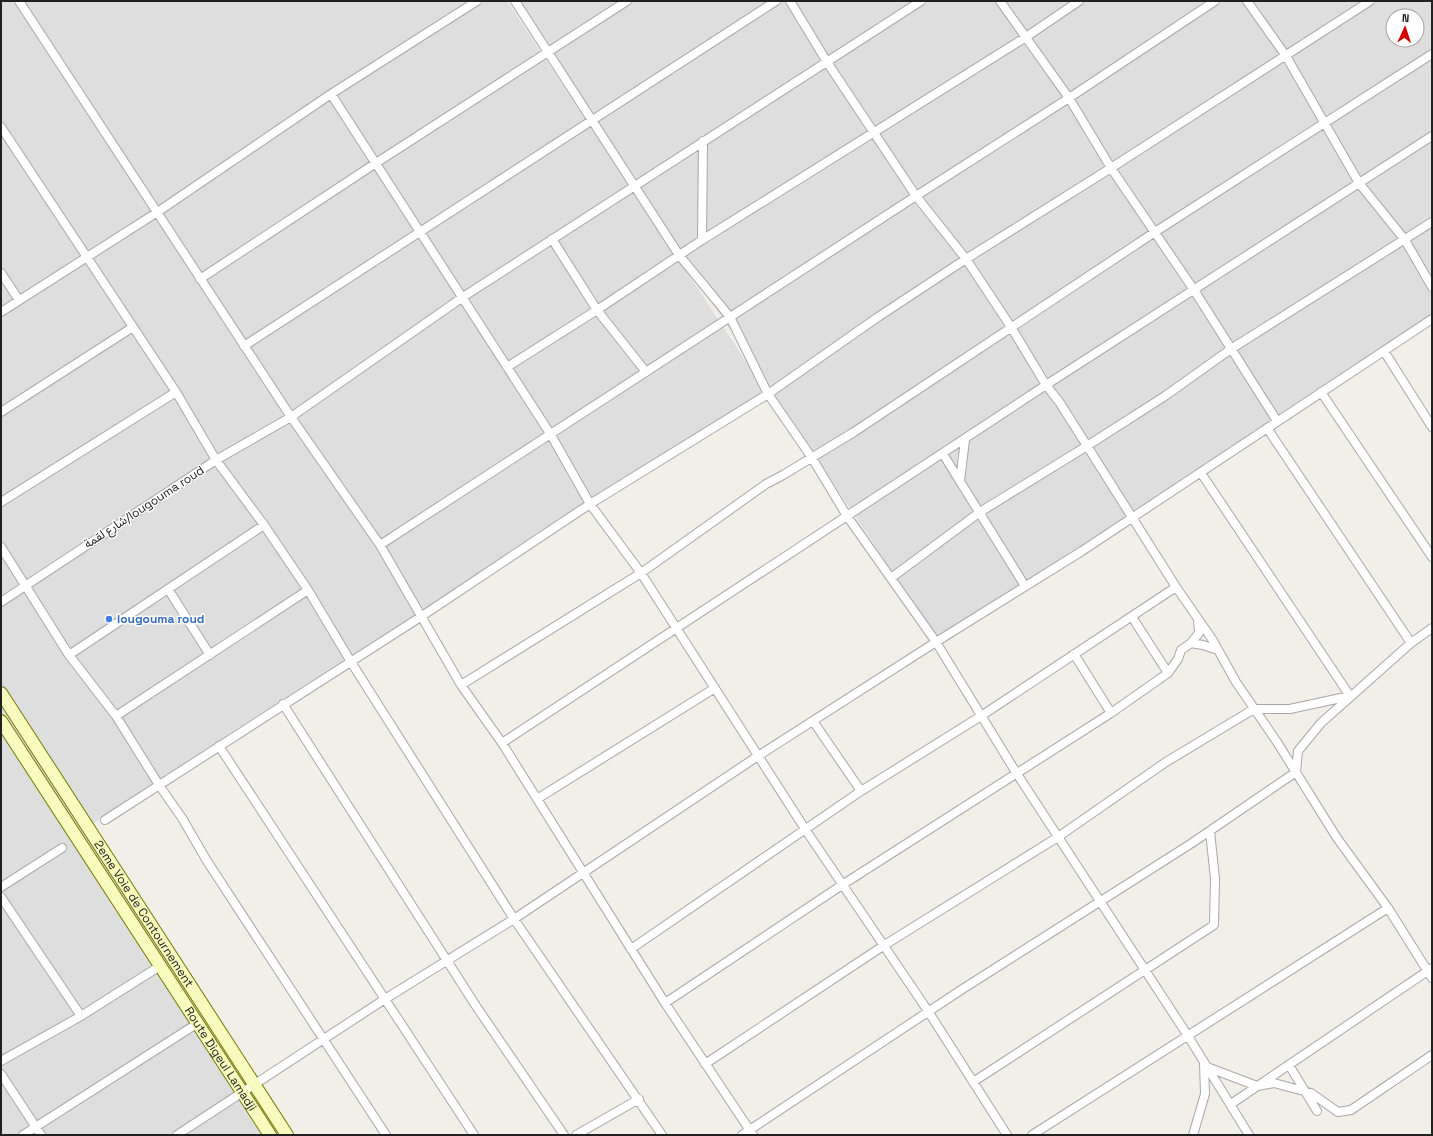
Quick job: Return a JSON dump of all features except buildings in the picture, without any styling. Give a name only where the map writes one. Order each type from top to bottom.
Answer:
[{"type":"main road","name":"2eme Voie de Contournement","points":[[1,693],[287,1135]]},
{"type":"main road","name":"Route Digeul Lamadji","points":[[1,721],[270,1135]]},
{"type":"street","points":[[19,1],[291,418],[380,545],[461,685],[502,743],[665,1003],[752,1133]]},
{"type":"street","points":[[1,312],[156,213],[331,94],[477,1]]},
{"type":"street","points":[[515,1],[593,121],[633,186],[679,255],[730,317],[768,394],[812,458],[847,516],[936,642],[1017,774],[1188,1036],[1249,1135]]},
{"type":"street","points":[[200,279],[627,1]]},
{"type":"street","points":[[244,346],[421,233],[776,1]]},
{"type":"street","points":[[790,1],[827,62],[916,196],[966,259],[1011,327],[1046,385],[1060,403],[1337,838],[1388,908],[1430,972],[1231,1104]]},
{"type":"street","name":"شارع لقمة/lougouma roud","points":[[1,602],[216,460],[291,418],[463,297],[921,1]]},
{"type":"street","points":[[1000,1],[1069,98],[1111,168],[1194,290],[1277,421]]},
{"type":"street","points":[[507,367],[597,310],[702,240],[1026,37],[1079,1]]},
{"type":"street","points":[[380,545],[1069,98],[1214,1]]},
{"type":"street","points":[[1248,1],[1286,56],[1326,123],[1359,183],[1405,240],[1432,287]]},
{"type":"street","points":[[105,820],[283,704],[422,616],[590,504],[768,394],[966,259],[1111,168],[1370,1]]},
{"type":"street","points":[[461,685],[641,573],[766,484],[812,458],[1155,232],[1432,54]]},
{"type":"street","points":[[331,94],[551,435],[590,504],[641,573],[675,629],[715,688],[805,829],[928,1011],[1007,1135]]},
{"type":"street","points":[[1,127],[176,392],[216,460],[264,525],[308,590],[351,662],[514,918],[639,1099],[662,1135]]},
{"type":"street","points":[[502,743],[965,440],[1046,385],[1432,136]]},
{"type":"street","points":[[702,240],[703,141]]},
{"type":"street","points":[[891,578],[980,512],[1165,396],[1231,349],[1432,222]]},
{"type":"street","points":[[552,239],[597,310],[646,372]]},
{"type":"street","points":[[1,273],[19,300]]},
{"type":"street","points":[[177,1135],[514,918],[758,756],[1133,518],[1432,319]]},
{"type":"street","points":[[1,412],[133,327]]},
{"type":"street","points":[[1384,351],[1432,428]]},
{"type":"street","points":[[1,502],[176,392]]},
{"type":"street","points":[[1321,392],[1432,557]]},
{"type":"street","points":[[1267,428],[1411,644]]},
{"type":"street","points":[[960,480],[965,440]]},
{"type":"street","points":[[943,454],[1025,586]]},
{"type":"street","points":[[1201,472],[1350,696]]},
{"type":"street","points":[[69,654],[264,525]]},
{"type":"street","points":[[1,547],[69,654],[116,716],[159,786],[182,818],[207,861],[386,1135]]},
{"type":"street","points":[[631,948],[861,791],[981,716],[1176,587]]},
{"type":"street","points":[[168,589],[210,655]]},
{"type":"street","points":[[116,716],[308,590]]},
{"type":"street","points":[[1132,617],[1168,673]]},
{"type":"street","points":[[665,1003],[842,885],[1111,713],[1168,673],[1178,660],[1181,650],[1191,644],[1199,633],[1198,618]]},
{"type":"street","points":[[1296,772],[1298,751],[1321,723],[1350,696],[1432,628]]},
{"type":"street","points":[[1191,644],[1204,645],[1218,650]]},
{"type":"street","points":[[1074,654],[1111,713]]},
{"type":"street","points":[[537,799],[715,688]]},
{"type":"street","points":[[705,1064],[883,946],[1058,837],[1166,762],[1254,709],[1290,709],[1350,696]]},
{"type":"street","points":[[283,704],[448,960],[564,1135]]},
{"type":"street","points":[[813,721],[861,791]]},
{"type":"street","points":[[219,746],[474,1135]]},
{"type":"street","points":[[742,1135],[752,1133],[928,1011],[1210,831],[1296,772]]},
{"type":"street","points":[[973,1082],[1214,925],[1215,879],[1210,831]]},
{"type":"street","points":[[1,887],[62,848]]},
{"type":"street","points":[[1,897],[81,1016]]},
{"type":"street","points":[[1032,1135],[1388,908]]},
{"type":"street","points":[[1,1061],[81,1016],[160,966]]},
{"type":"street","points":[[23,1135],[198,1023]]},
{"type":"street","points":[[1205,1064],[1257,1086],[1274,1083],[1311,1093],[1338,1112],[1352,1110],[1432,1055]]},
{"type":"street","points":[[1193,1135],[1205,1094],[1205,1064]]},
{"type":"street","points":[[1289,1065],[1317,1111]]},
{"type":"street","points":[[1,1074],[41,1135]]},
{"type":"street","points":[[576,1135],[639,1099]]},
{"type":"shaded area","points":[[1,1],[507,1],[767,393],[85,829],[282,1135],[1,1135]]},
{"type":"shaded area","points":[[509,1],[1432,1],[1432,316],[1054,565],[937,638]]},
{"type":"place","name":"lougouma roud","points":[[109,619]]}]
